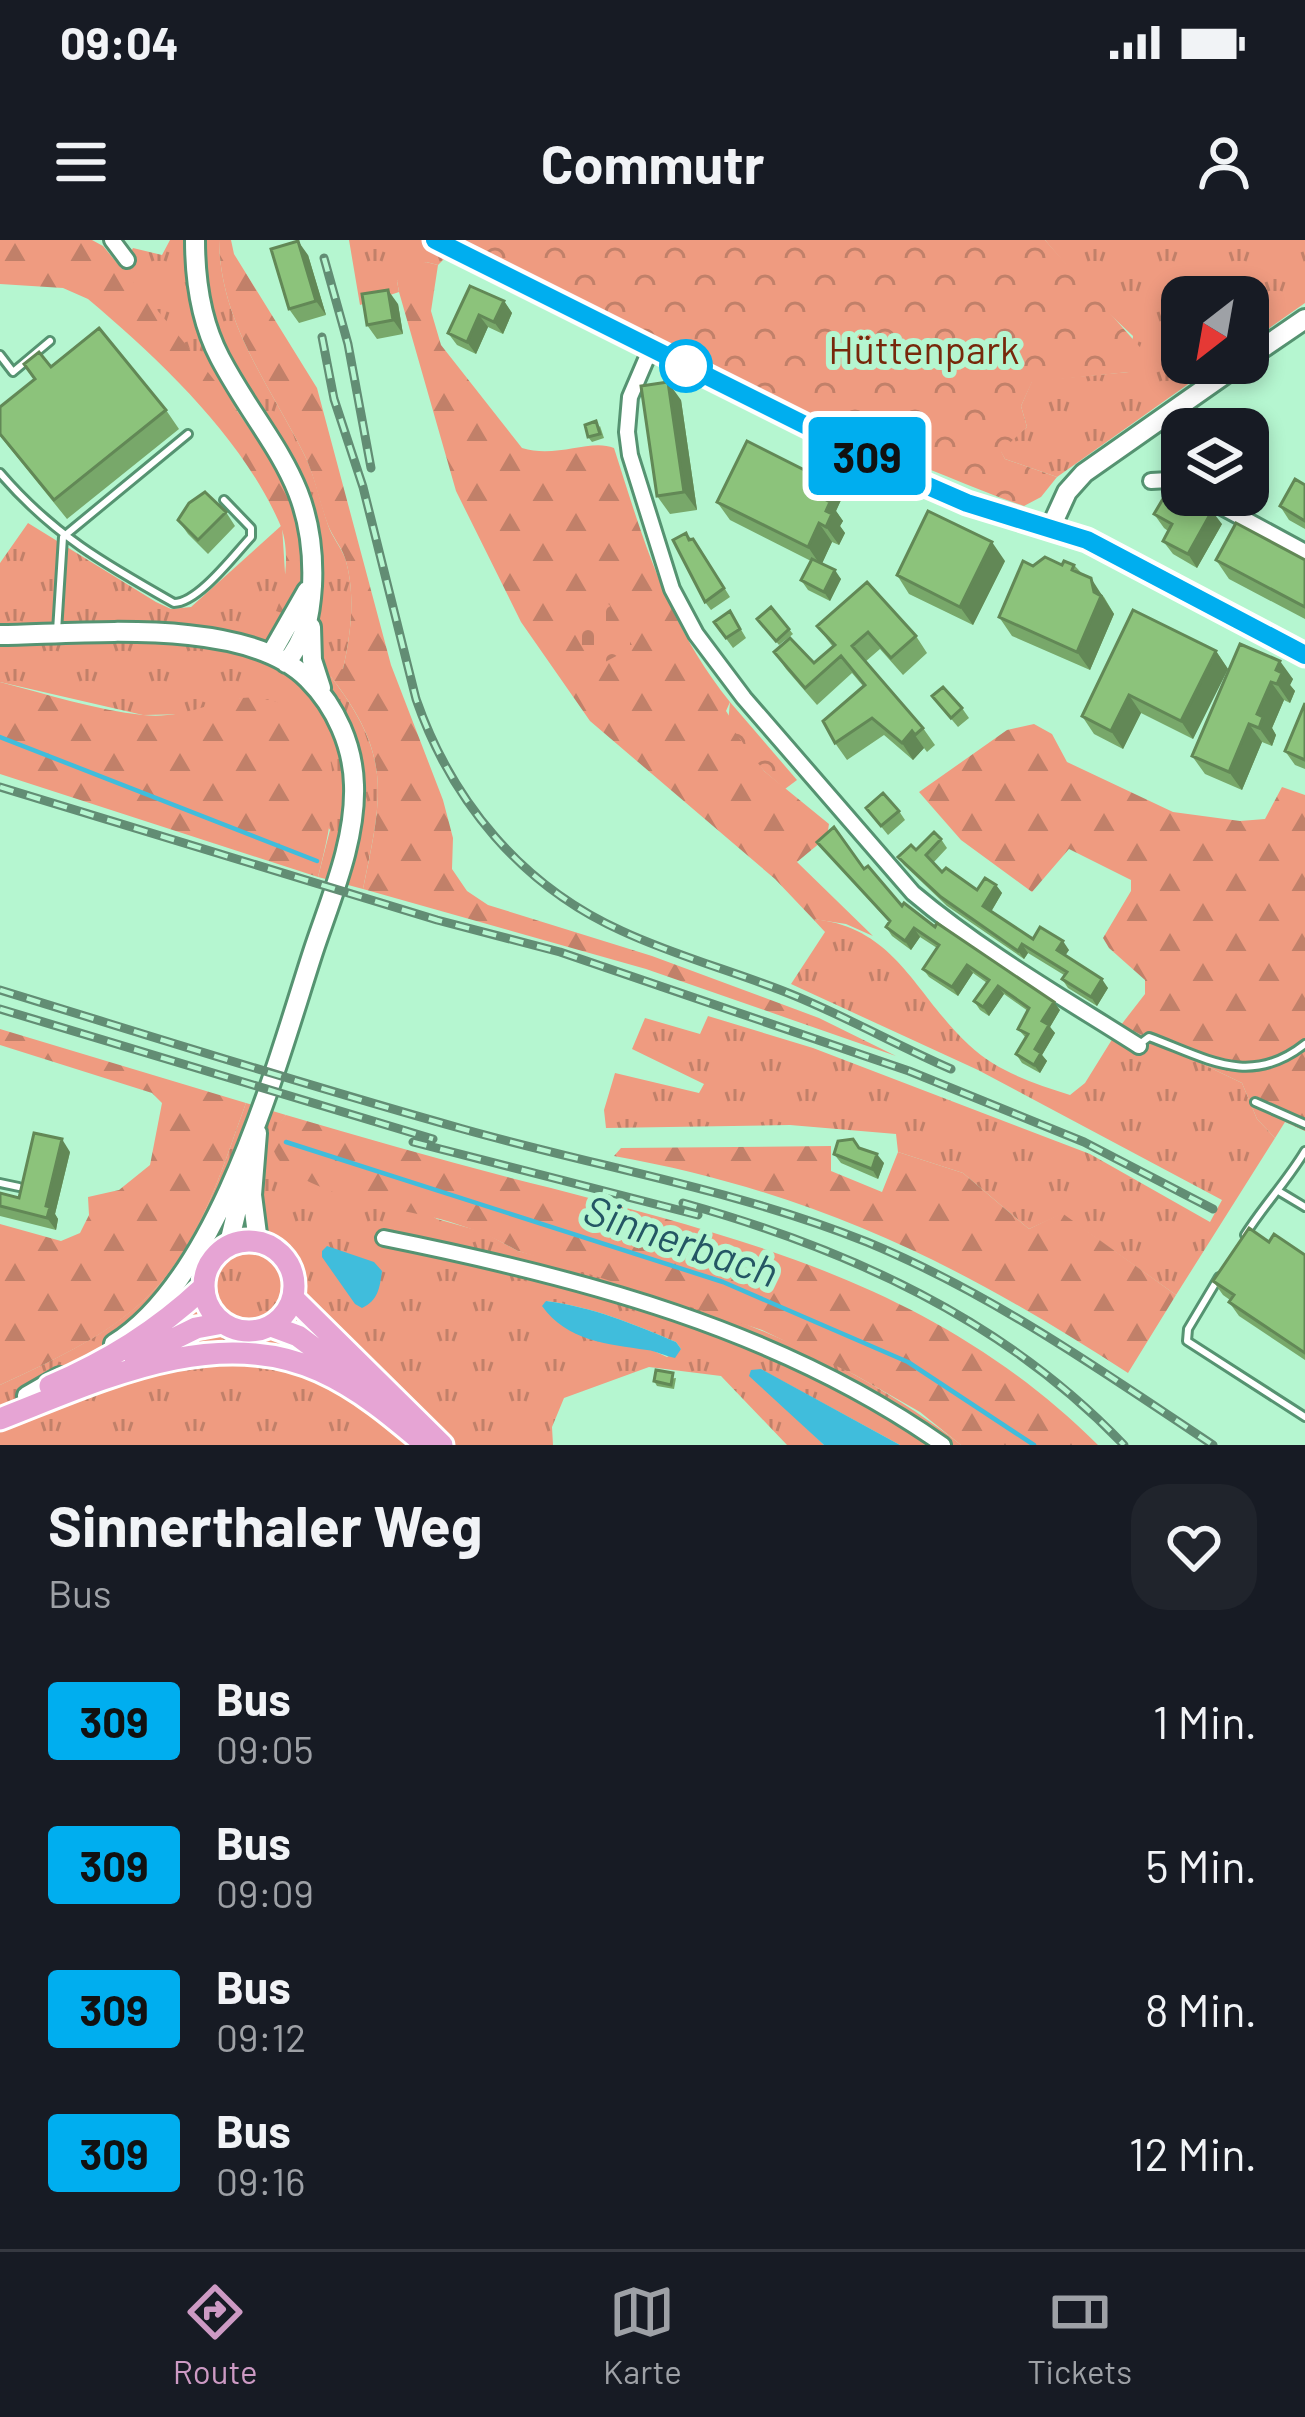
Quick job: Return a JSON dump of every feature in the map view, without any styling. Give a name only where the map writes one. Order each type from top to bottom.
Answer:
[{"type":"main road","points":[[195,240],[195,275],[218,356],[278,450],[309,518],[313,660],[324,698]]},
{"type":"main road","points":[[435,240],[921,483],[967,503],[1051,526],[1144,568],[1305,656]]},
{"type":"main road","points":[[1269,344],[1305,319]]},
{"type":"main road","points":[[1051,526],[1066,492],[1084,473],[1212,384]]},
{"type":"main road","points":[[278,659],[312,581]]},
{"type":"main road","points":[[278,659],[307,632],[310,617]]},
{"type":"main road","points":[[0,635],[212,637],[252,645],[309,680],[342,726],[352,758],[352,823],[261,1111],[228,1246],[211,1262],[204,1287],[212,1312],[223,1323]]},
{"type":"main road","points":[[28,1396],[123,1339],[151,1313],[197,1249],[261,1111]]},
{"type":"main road","points":[[256,1138],[252,1195],[258,1242]]},
{"type":"main road","points":[[54,1398],[196,1328],[223,1323],[250,1331],[271,1326],[286,1312],[292,1298],[292,1272],[285,1260],[258,1242],[228,1246]]},
{"type":"main road","points":[[0,1409],[115,1355],[146,1336],[204,1287]]},
{"type":"main road","points":[[292,1298],[442,1445]]},
{"type":"main road","points":[[271,1326],[298,1336],[336,1360],[428,1445]]},
{"type":"main road","points":[[0,1419],[161,1361],[245,1352],[278,1357],[340,1381],[428,1445]]},
{"type":"street","points":[[112,240],[127,260]]},
{"type":"street","points":[[650,348],[630,397],[630,455],[672,589],[696,634],[744,698],[913,893],[1022,972],[1139,1046]]},
{"type":"street","points":[[1151,481],[1161,480]]},
{"type":"street","points":[[1239,516],[1305,552]]},
{"type":"street","points":[[384,1238],[494,1260],[706,1323],[809,1365],[894,1411],[943,1445]]},
{"type":"lane","points":[[0,355],[13,372],[50,341]]},
{"type":"lane","points":[[57,634],[63,537],[188,434]]},
{"type":"lane","points":[[0,473],[63,537],[174,603],[185,603],[251,537],[251,528],[224,500]]},
{"type":"lane","points":[[1139,1046],[1148,1037],[1248,1069],[1271,1065],[1305,1044]]},
{"type":"lane","points":[[1255,1102],[1305,1124]]},
{"type":"lane","points":[[1237,1249],[1305,1150]]},
{"type":"lane","points":[[0,1183],[19,1186]]},
{"type":"lane","points":[[1280,1192],[1305,1208]]},
{"type":"lane","points":[[1225,1269],[1188,1329],[1187,1341],[1305,1418]]},
{"type":"green space","points":[[0,240],[92,240],[103,246],[221,388],[276,472],[293,510],[300,552],[285,614],[276,611],[286,567],[283,532],[243,459],[170,373],[88,299],[63,288],[0,284]]},
{"type":"green space","points":[[170,240],[219,240],[237,325],[304,454],[345,558],[350,628],[343,669],[331,677],[365,731],[377,778],[375,828],[363,889],[318,877],[330,830],[242,698],[191,714],[143,715],[0,682],[0,563],[28,523],[171,609],[191,607],[282,525],[286,589],[280,615],[300,542],[248,424],[121,269],[133,248],[162,255]]},
{"type":"green space","points":[[219,240],[231,240],[234,254],[317,388],[391,665],[443,800],[453,838],[452,869],[467,891],[488,905],[652,956],[819,1018],[896,1056],[646,969],[363,889],[375,828],[377,778],[365,731],[331,677],[333,670],[343,669],[348,642],[348,571],[308,462],[237,325]]},
{"type":"green space","points":[[349,240],[461,242],[438,265],[426,262],[397,281],[399,292],[360,305]]},
{"type":"green space","name":"Hüttenpark","points":[[458,240],[1045,240],[1146,354],[1129,372],[1032,382],[1021,406],[1027,427],[1001,451],[1005,459],[1057,477],[1041,497],[1024,506],[875,449]]},
{"type":"green space","points":[[1045,240],[1305,240],[1305,303],[1269,328],[1269,276],[1161,276],[1161,384],[1188,384],[1057,477],[1005,459],[1000,450],[1027,427],[1021,406],[1032,381],[1129,372],[1133,336]]},
{"type":"green space","points":[[426,262],[438,265],[431,311],[441,345],[522,448],[614,448],[660,581],[690,642],[730,702],[726,711],[764,771],[829,824],[827,837],[797,862],[873,936],[846,924],[813,919],[775,879],[590,721],[521,622],[456,491],[399,292],[397,281],[406,270]]},
{"type":"green space","points":[[609,604],[633,647],[594,668],[570,626]]},
{"type":"green space","points":[[0,682],[143,715],[182,713],[247,698],[286,705],[307,718],[322,736],[330,757],[332,806],[318,877],[0,774]]},
{"type":"green space","points":[[730,702],[797,780],[785,789],[764,771],[728,723]]},
{"type":"green space","points":[[1034,724],[1052,734],[1067,762],[1173,812],[1240,821],[1265,819],[1282,787],[1305,795],[1305,1131],[1285,1122],[1275,1138],[1257,1119],[1242,1083],[1121,1025],[1145,994],[1145,980],[1103,938],[1131,891],[1131,880],[1069,849],[1032,892],[961,840],[919,792],[1007,730]]},
{"type":"green space","points":[[813,919],[865,935],[885,949],[969,1045],[992,1063],[1029,1081],[1070,1095],[1085,1083],[1121,1025],[1242,1083],[1257,1119],[1275,1138],[1176,1295],[1062,1214],[1029,1229],[963,1173],[898,1152],[896,1134],[790,1125],[606,1128],[604,1110],[615,1073],[699,1093],[704,1084],[632,1049],[645,1018],[700,1034],[708,1016],[813,1048],[1090,1154],[1210,1222],[1222,1200],[978,1070],[791,984],[825,932]]},
{"type":"green space","points":[[0,1029],[246,1103],[199,1223],[157,1287],[104,1331],[0,1385],[0,1224],[61,1241],[80,1233],[89,1215],[88,1197],[119,1190],[150,1165],[162,1103],[152,1093],[0,1045]]},
{"type":"green space","points":[[246,1103],[286,1115],[280,1123],[437,1219],[483,1232],[518,1251],[693,1304],[806,1350],[912,1409],[961,1445],[900,1445],[760,1369],[799,1421],[824,1445],[787,1445],[721,1376],[649,1367],[564,1398],[552,1427],[553,1445],[0,1445],[0,1385],[104,1331],[141,1303],[173,1267],[199,1223]],"holes":[[[546,1301],[628,1323],[676,1342],[681,1349],[667,1357]]]},
{"type":"green space","points":[[286,1115],[701,1229],[842,1278],[910,1309],[975,1347],[1038,1391],[1098,1445],[961,1445],[920,1412],[762,1330],[518,1251],[461,1225],[326,1189],[278,1159],[273,1139]]},
{"type":"green space","points":[[831,1146],[831,1171],[882,1192],[898,1152],[963,1173],[1029,1229],[1062,1213],[1176,1295],[1128,1373],[1005,1298],[883,1237],[755,1190],[614,1156],[621,1148]]},
{"type":"water","points":[[327,1246],[374,1262],[382,1271],[372,1302],[362,1308],[355,1304],[322,1257]]},
{"type":"water","points":[[546,1301],[612,1317],[676,1342],[681,1349],[675,1358],[589,1339],[552,1318],[542,1306]]},
{"type":"water","points":[[761,1369],[900,1445],[824,1445],[749,1376],[751,1370]]},
{"type":"building","points":[[298,241],[316,301],[289,309],[271,249]]},
{"type":"building","points":[[470,286],[504,301],[494,322],[479,315],[467,342],[448,333]]},
{"type":"building","points":[[388,290],[393,320],[367,325],[362,294]]},
{"type":"building","points":[[99,328],[166,410],[54,500],[0,434],[0,407],[35,379],[24,364],[39,352],[51,367]]},
{"type":"building","points":[[668,382],[684,492],[657,496],[641,386]]},
{"type":"building","points":[[596,421],[600,434],[588,437],[585,425]]},
{"type":"building","points":[[747,441],[828,482],[821,497],[830,502],[826,511],[832,514],[826,527],[819,523],[808,547],[717,502]]},
{"type":"building","points":[[1295,479],[1305,485],[1305,521],[1280,506]]},
{"type":"building","points":[[205,492],[226,512],[198,540],[178,520],[189,503]]},
{"type":"building","points":[[1161,502],[1161,516],[1209,516],[1188,554],[1163,541],[1172,524],[1154,514]]},
{"type":"building","points":[[928,511],[992,542],[960,607],[897,575]]},
{"type":"building","points":[[1236,523],[1305,560],[1305,607],[1216,560]]},
{"type":"building","points":[[686,533],[724,588],[705,602],[673,540]]},
{"type":"building","points":[[1045,557],[1074,565],[1072,570],[1091,578],[1094,592],[1101,596],[1077,652],[999,617],[1023,561],[1033,566]]},
{"type":"building","points":[[812,559],[835,570],[824,592],[801,580]]},
{"type":"building","points":[[867,582],[916,636],[891,658],[868,632],[852,646],[923,728],[915,735],[912,731],[902,743],[872,718],[835,743],[823,721],[865,685],[841,656],[805,688],[774,652],[790,638],[814,663],[835,645],[817,626]]},
{"type":"building","points":[[771,607],[789,629],[776,641],[757,619]]},
{"type":"building","points":[[1133,610],[1216,651],[1181,721],[1129,695],[1111,731],[1082,716]]},
{"type":"building","points":[[730,611],[740,629],[726,638],[714,622]]},
{"type":"building","points":[[1240,644],[1280,661],[1276,670],[1282,673],[1277,684],[1271,682],[1257,714],[1263,717],[1259,728],[1249,724],[1229,772],[1192,756]]},
{"type":"building","points":[[943,687],[962,708],[951,718],[932,696]]},
{"type":"building","points":[[1305,703],[1305,760],[1285,751]]},
{"type":"building","points":[[883,793],[899,811],[881,826],[866,808]]},
{"type":"building","points":[[834,827],[864,869],[868,866],[902,906],[904,903],[935,927],[937,923],[1054,1002],[1042,1021],[1049,1025],[1035,1049],[1041,1053],[1034,1065],[1016,1054],[1028,1034],[1018,1029],[1029,1008],[998,986],[983,1007],[974,1001],[989,980],[967,965],[952,987],[923,969],[939,945],[914,928],[905,941],[886,927],[890,921],[817,842]]},
{"type":"building","points":[[934,832],[941,839],[926,855],[942,872],[946,868],[977,890],[985,878],[996,885],[983,906],[1033,939],[1040,927],[1063,941],[1057,950],[1102,979],[1091,997],[1062,979],[1067,972],[1022,944],[1018,951],[941,897],[898,857],[911,845],[916,850]]},
{"type":"building","points":[[34,1133],[62,1139],[47,1218],[0,1206],[0,1193],[19,1198]]},
{"type":"building","points":[[853,1139],[859,1148],[877,1154],[872,1169],[834,1154],[838,1141]]},
{"type":"building","points":[[1249,1228],[1269,1242],[1274,1234],[1305,1255],[1305,1353],[1229,1302],[1234,1295],[1213,1281]]},
{"type":"building","points":[[656,1370],[673,1373],[671,1385],[654,1381]]},
{"type":"waterway","name":"Sinnerbach","points":[[0,737],[317,861]]},
{"type":"waterway","name":"Sinnerbach","points":[[286,1142],[723,1282],[908,1362],[1034,1445]]},
{"type":"railway","points":[[324,258],[348,344],[371,468]]},
{"type":"railway","points":[[322,337],[334,399],[363,487],[416,699],[449,772],[495,837],[553,890],[622,931],[793,995],[951,1069]]},
{"type":"railway","points":[[0,787],[437,920],[560,952],[909,1071],[1084,1142],[1213,1209]]},
{"type":"railway","points":[[0,990],[405,1113],[768,1208],[867,1242],[1002,1309],[1213,1445]]},
{"type":"railway","points":[[0,1009],[433,1139]]},
{"type":"railway","points":[[413,1142],[698,1215]]},
{"type":"railway","points":[[683,1203],[805,1242],[920,1294],[1028,1360],[1124,1445]]},
{"type":"bus line","name":"309","points":[[435,240],[921,483],[967,503],[1087,540],[1305,655]]}]
